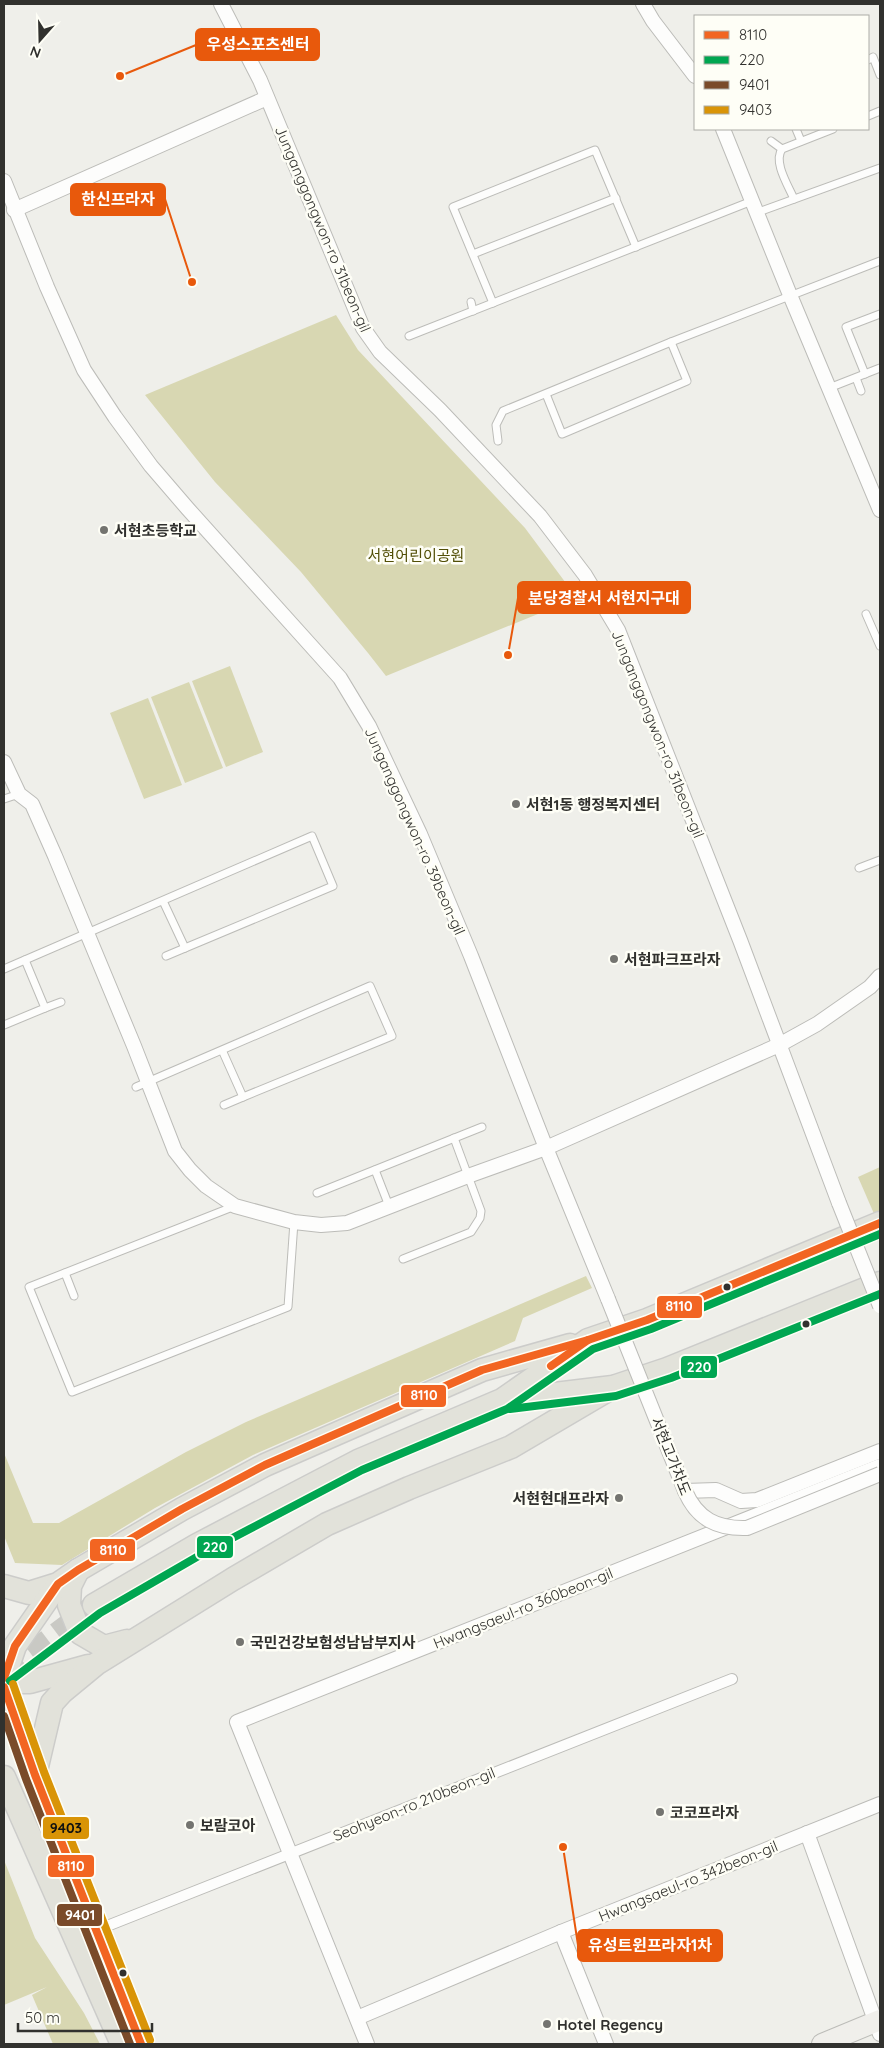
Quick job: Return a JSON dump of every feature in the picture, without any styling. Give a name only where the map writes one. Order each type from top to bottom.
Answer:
[{"type":"main road","points":[[4,1586],[30,1593],[58,1584],[78,1570],[182,1509],[265,1464],[482,1370],[588,1340],[647,1320],[880,1223]]},
{"type":"main road","points":[[502,1400],[613,1386],[667,1369],[880,1284]]},
{"type":"main road","points":[[94,1605],[198,1545],[358,1461],[502,1400],[588,1340]]},
{"type":"main road","points":[[35,1775],[52,1703],[62,1692],[96,1664],[327,1524],[409,1488],[511,1447],[613,1386]]},
{"type":"main road","points":[[78,1570],[70,1586],[69,1605],[80,1633],[104,1647],[133,1640]]},
{"type":"main road","points":[[4,1678],[15,1646],[58,1584]]},
{"type":"main road","points":[[4,1682],[30,1682],[96,1664]]},
{"type":"main road","points":[[4,1686],[35,1775],[141,2044]]},
{"type":"main road","points":[[4,1777],[122,2044]]},
{"type":"main road","points":[[4,1809],[27,1830]]},
{"type":"main road","points":[[822,2044],[879,2025]]},
{"type":"street","name":"Junganggongwon-ro 31beon-gil","points":[[221,4],[267,98],[363,328],[380,352],[447,416],[540,516],[585,575],[618,630],[740,940],[880,1306]]},
{"type":"street","points":[[642,4],[694,75]]},
{"type":"street","points":[[14,210],[267,98]]},
{"type":"street","points":[[723,130],[880,510]]},
{"type":"street","name":"Junganggongwon-ro 39beon-gil","points":[[4,181],[14,210],[84,370],[115,417],[151,466],[182,502],[340,678],[369,726],[420,834],[471,956],[546,1148],[608,1299]]},
{"type":"street","points":[[4,762],[19,794],[32,804],[88,934],[142,1084],[175,1151],[206,1186],[235,1206],[294,1222],[320,1225],[347,1223],[546,1148],[779,1045],[817,1024],[870,987],[880,976]]},
{"type":"street","name":"서현고가차도","points":[[608,1299],[685,1491],[692,1506],[702,1516],[726,1527],[747,1528],[880,1474]]},
{"type":"street","points":[[685,1491],[716,1490],[741,1501],[757,1500],[880,1451]]},
{"type":"street","name":"Hwangsaeul-ro 360beon-gil","points":[[367,2044],[237,1722],[880,1466]]},
{"type":"street","name":"Seohyeon-ro 210beon-gil","points":[[97,1930],[732,1679]]},
{"type":"street","name":"Hwangsaeul-ro 342beon-gil","points":[[357,2018],[561,1932],[880,1804]]},
{"type":"street","points":[[807,1833],[879,2025]]},
{"type":"street","points":[[561,1932],[606,2044]]},
{"type":"lane","points":[[869,60],[874,57],[880,75]]},
{"type":"lane","points":[[796,130],[801,141]]},
{"type":"lane","points":[[794,199],[778,161],[778,154],[782,149],[830,130]]},
{"type":"lane","points":[[771,141],[782,149]]},
{"type":"lane","points":[[493,303],[453,207],[587,153],[596,150],[636,246]]},
{"type":"lane","points":[[408,336],[636,246],[754,207],[794,199],[880,168]]},
{"type":"lane","points":[[473,254],[616,198]]},
{"type":"lane","points":[[498,441],[496,425],[503,411],[671,342],[880,261]]},
{"type":"lane","points":[[471,302],[473,311]]},
{"type":"lane","points":[[865,374],[846,327],[880,314]]},
{"type":"lane","points":[[546,394],[562,434],[687,381],[671,342]]},
{"type":"lane","points":[[829,388],[880,368]]},
{"type":"lane","points":[[856,378],[861,391]]},
{"type":"lane","points":[[866,614],[880,646]]},
{"type":"lane","points":[[4,799],[19,794]]},
{"type":"lane","points":[[4,968],[88,934],[312,836],[333,886],[166,956]]},
{"type":"lane","points":[[859,868],[880,860]]},
{"type":"lane","points":[[164,901],[184,948]]},
{"type":"lane","points":[[25,960],[45,1008]]},
{"type":"lane","points":[[142,1084],[370,986],[392,1036],[224,1105]]},
{"type":"lane","points":[[4,1025],[61,1002]]},
{"type":"lane","points":[[222,1050],[243,1097]]},
{"type":"lane","points":[[317,1193],[482,1127]]},
{"type":"lane","points":[[403,1259],[471,1232],[480,1218],[481,1211],[454,1138]]},
{"type":"lane","points":[[375,1170],[389,1206]]},
{"type":"lane","points":[[235,1206],[29,1287],[72,1392],[288,1307],[294,1222]]},
{"type":"lane","points":[[65,1273],[74,1296]]},
{"type":"green space","name":"서현어린이공원","points":[[336,315],[358,350],[525,528],[577,598],[386,676],[301,572],[215,482],[145,395]]},
{"type":"green space","points":[[230,666],[263,752],[226,767],[192,681]]},
{"type":"green space","points":[[189,682],[223,768],[185,783],[151,697]]},
{"type":"green space","points":[[148,698],[182,785],[144,799],[110,713]]},
{"type":"green space","points":[[880,1167],[880,1213],[875,1216],[858,1177]]},
{"type":"green space","points":[[586,1276],[592,1288],[523,1318],[515,1341],[253,1455],[155,1508],[62,1565],[15,1563],[4,1536],[4,1453],[33,1523],[59,1523],[186,1452],[246,1422]]},
{"type":"green space","points":[[4,1860],[35,1938],[84,2013],[100,2044],[53,2044],[32,1995],[47,1987],[4,2005]]},
{"type":"tunnel","points":[[4,1673],[89,1609]]},
{"type":"transit line","name":"8110","points":[[551,1366],[588,1340],[647,1320],[880,1223]]},
{"type":"transit line","name":"220","points":[[10,1681],[100,1613],[202,1554],[362,1470],[507,1409],[593,1349],[651,1329],[880,1234]]},
{"type":"transit line","name":"220","points":[[510,1409],[616,1396],[671,1378],[880,1294]]},
{"type":"transit line","name":"8110","points":[[4,1678],[15,1646],[58,1584],[78,1570],[182,1509],[265,1465],[482,1370],[588,1340]]},
{"type":"transit line","name":"9403","points":[[13,1684],[44,1772],[150,2040]]},
{"type":"transit line","name":"8110","points":[[4,1687],[35,1775],[141,2044]]},
{"type":"transit line","name":"9401","points":[[4,1716],[26,1779],[130,2044]]},
{"type":"place","name":"우성스포츠센터","points":[[120,76]]},
{"type":"place","name":"한신프라자","points":[[192,282]]},
{"type":"place","name":"서현초등학교","points":[[104,530]]},
{"type":"place","name":"분당경찰서 서현지구대","points":[[508,655]]},
{"type":"place","name":"서현1동 행정복지센터","points":[[516,804]]},
{"type":"place","name":"서현파크프라자","points":[[614,959]]},
{"type":"place","name":"서현현대프라자","points":[[619,1498]]},
{"type":"place","name":"국민건강보험성남남부지사","points":[[240,1642]]},
{"type":"place","name":"코코프라자","points":[[660,1812]]},
{"type":"place","name":"보람코아","points":[[190,1825]]},
{"type":"place","name":"유성트윈프라자1차","points":[[563,1847]]},
{"type":"place","name":"Hotel Regency","points":[[547,2024]]}]
